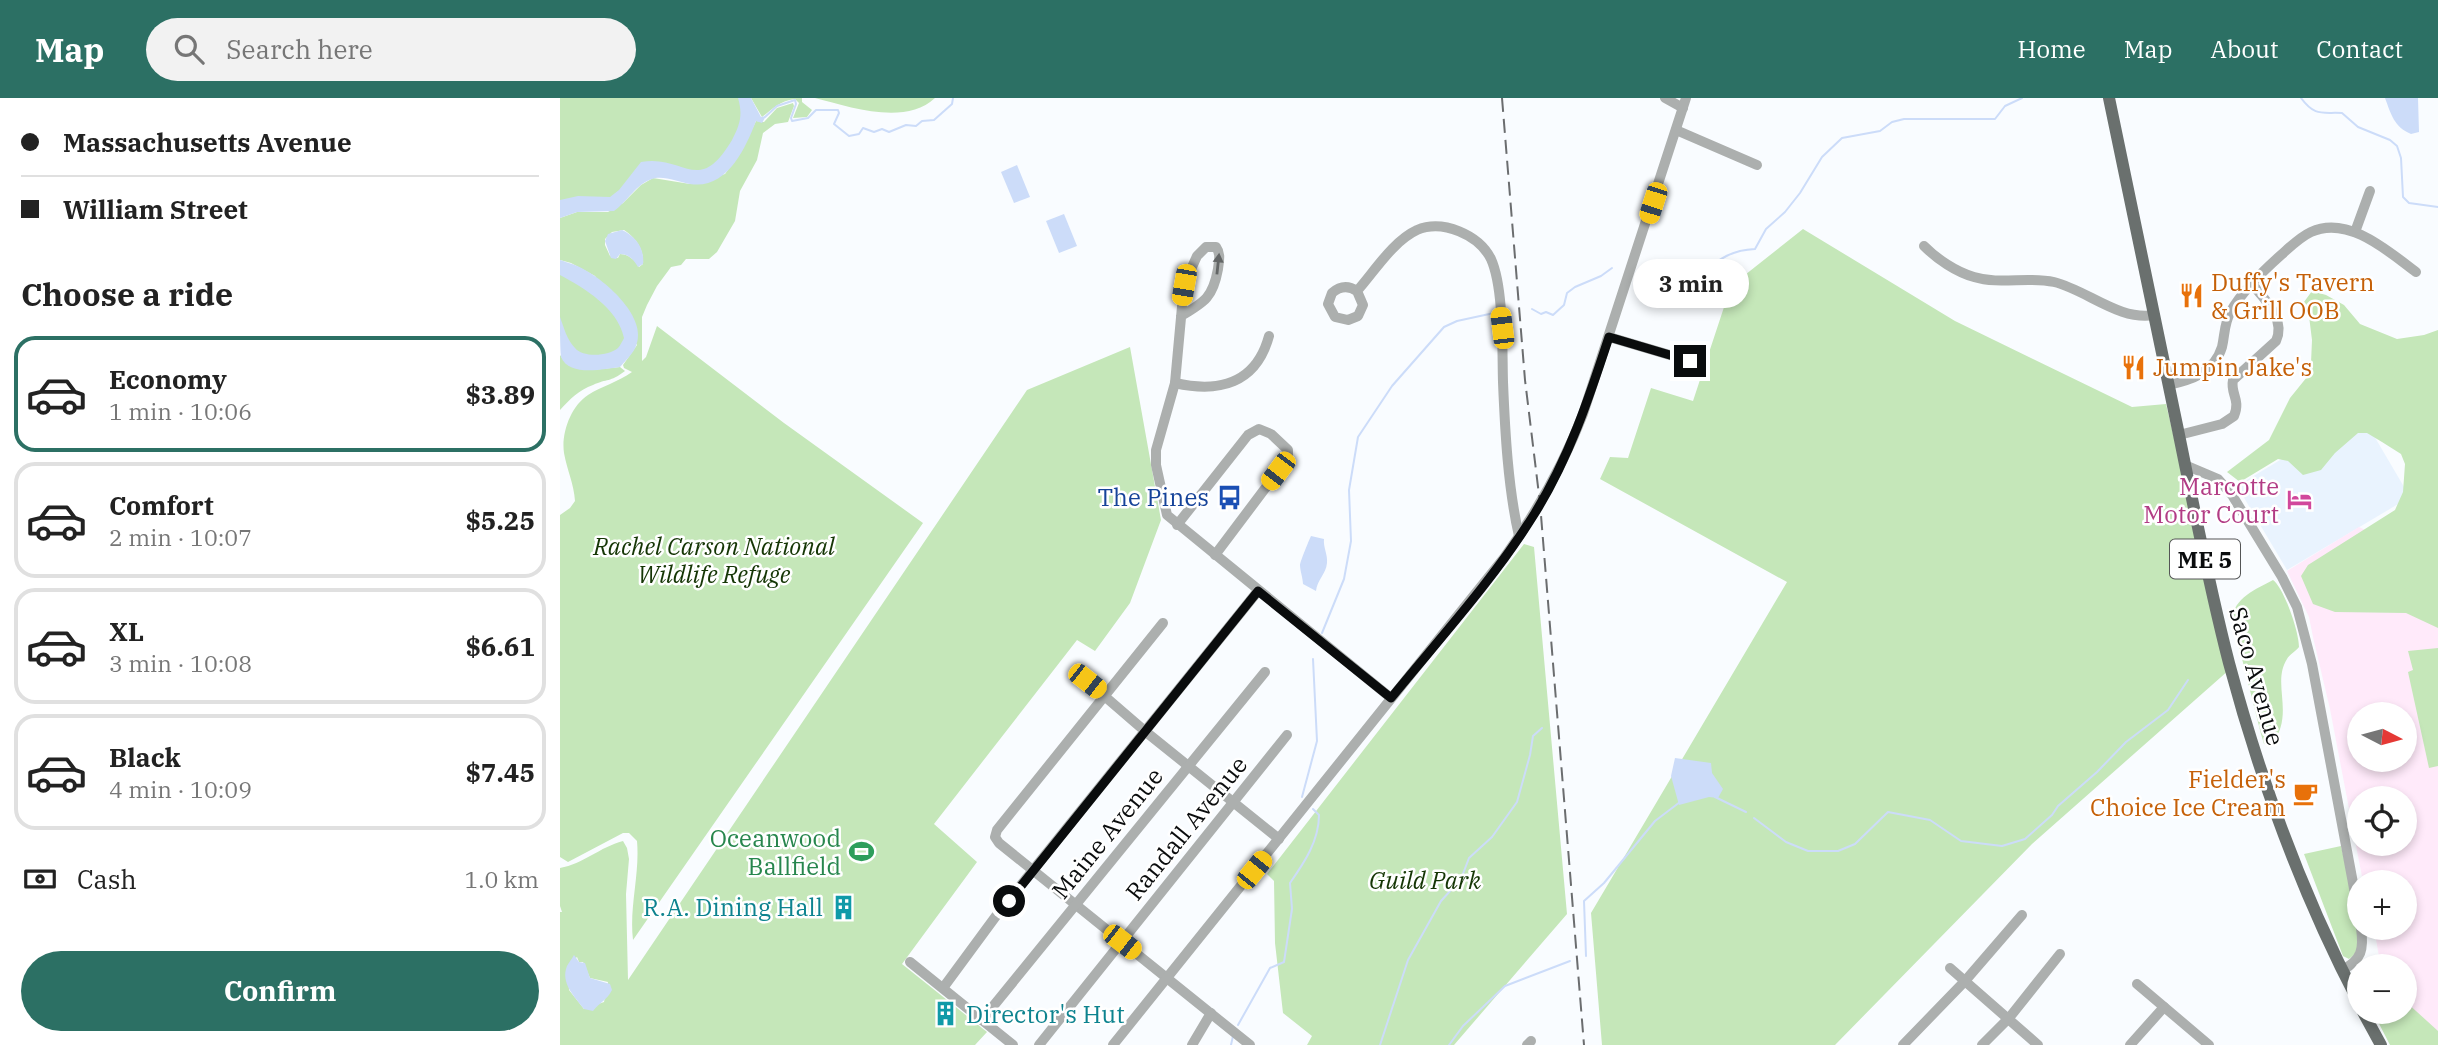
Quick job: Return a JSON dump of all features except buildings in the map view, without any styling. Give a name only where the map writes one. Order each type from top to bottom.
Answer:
[{"type":"main road","name":"Saco Avenue","points":[[2109,98],[2216,611],[2255,750],[2290,848],[2347,980]]},
{"type":"main road","points":[[2370,1024],[2381,1045]]},
{"type":"street","points":[[1113,1045],[1391,698],[1535,512],[1569,447],[1609,337],[1685,103],[1665,98]]},
{"type":"street","points":[[1676,130],[1757,165]]},
{"type":"street","points":[[2355,232],[2370,191]]},
{"type":"street","points":[[1357,291],[1406,238],[1422,229],[1441,227],[1458,231],[1478,243],[1488,254],[1495,272],[1502,328],[1508,442],[1519,536]]},
{"type":"street","points":[[2168,385],[2193,380],[2205,372],[2219,354],[2224,326],[2230,313],[2252,284],[2307,234],[2329,227],[2355,232],[2379,243],[2416,272]]},
{"type":"street","points":[[1181,316],[1204,302],[1213,290],[1220,257],[1216,247],[1209,245],[1202,249],[1184,285],[1181,316],[1175,383],[1156,457],[1167,515],[1391,698]]},
{"type":"street","points":[[1924,246],[1945,262],[1973,277],[1984,280],[2054,282],[2136,316],[2154,315]]},
{"type":"street","points":[[2179,435],[2222,424],[2234,416],[2238,403],[2232,388],[2233,380],[2276,341],[2279,328],[2276,316],[2252,284]]},
{"type":"street","points":[[1175,383],[1206,387],[1239,379],[1260,361],[1269,336]]},
{"type":"street","points":[[1609,337],[1690,361]]},
{"type":"street","points":[[1177,525],[1248,435],[1259,429],[1271,434],[1288,450],[1288,458],[1215,555]]},
{"type":"street","points":[[2185,465],[2218,479],[2228,489],[2282,577],[2297,607],[2312,664],[2351,870]]},
{"type":"street","points":[[943,988],[1258,591]]},
{"type":"street","points":[[1163,622],[997,830],[995,837],[999,843],[1035,869],[1251,1045]]},
{"type":"street","name":"Maine Avenue","points":[[982,1020],[1265,672]]},
{"type":"street","points":[[1087,681],[1279,839]]},
{"type":"street","name":"Randall Avenue","points":[[1039,1045],[1287,735]]},
{"type":"street","points":[[1903,1045],[1965,981],[2022,915]]},
{"type":"street","points":[[2342,970],[2354,964],[2361,956],[2362,940]]},
{"type":"street","points":[[1982,1045],[2009,1018],[2060,954]]},
{"type":"street","points":[[910,962],[1013,1045]]},
{"type":"street","points":[[1951,968],[2038,1045]]},
{"type":"street","points":[[2137,984],[2209,1045]]},
{"type":"street","points":[[2130,1045],[2164,1007]]},
{"type":"street","points":[[1192,1045],[1211,1013]]},
{"type":"shaded area","points":[[2360,412],[2410,497],[2287,570],[2237,486]]},
{"type":"shaded area","points":[[2359,527],[2438,565],[2438,1036],[2417,1017],[2417,954],[2379,954],[2376,940],[2417,940],[2417,870],[2361,870],[2358,856],[2417,856],[2417,786],[2347,786],[2347,798],[2309,617],[2287,571]]},
{"type":"green space","points":[[560,98],[742,98],[743,110],[735,139],[708,173],[663,167],[619,196],[560,206]]},
{"type":"green space","points":[[751,98],[802,98],[802,102],[812,110],[807,117],[793,118],[799,103],[795,99],[780,103],[762,117]]},
{"type":"green space","points":[[815,98],[935,98],[909,111],[893,113],[860,109]]},
{"type":"green space","name":"Rachel Carson National Wildlife Refuge","points":[[793,103],[794,106],[788,122],[775,124],[763,133],[757,160],[740,191],[735,221],[717,252],[709,259],[686,259],[681,265],[671,267],[657,286],[642,317],[642,361],[646,357],[657,326],[784,423],[923,523],[633,940],[637,841],[629,833],[623,833],[568,862],[560,857],[560,515],[575,501],[564,453],[564,437],[568,421],[582,400],[632,372],[623,365],[637,345],[595,276],[560,260],[560,218],[577,212],[608,212],[653,178],[690,184],[725,174],[742,150],[756,121],[764,122],[777,108]],"holes":[[[624,230],[636,240],[642,253],[643,264],[639,267],[626,255],[620,254],[618,258],[610,256],[605,245],[605,239],[612,232]]]},
{"type":"green space","points":[[1803,229],[1955,321],[2132,407],[2166,404],[2229,670],[2032,844],[1835,1045],[1602,1045],[1591,913],[1787,582],[1600,479],[1610,457],[1628,458],[1651,388],[1693,401],[1731,286]]},
{"type":"green space","points":[[560,268],[571,272],[629,329],[619,355],[577,358],[560,335]]},
{"type":"green space","points":[[2312,291],[2344,305],[2360,324],[2397,339],[2438,330],[2438,628],[2406,613],[2335,612],[2313,604],[2301,576],[2308,565],[2395,510],[2403,492],[2405,464],[2401,454],[2367,433],[2358,433],[2335,453],[2321,470],[2303,475],[2288,461],[2278,459],[2240,482],[2227,472],[2269,440],[2290,398],[2307,377],[2312,340],[2304,302]]},
{"type":"green space","points":[[1130,347],[1161,520],[1130,603],[1095,651],[1077,640],[934,824],[977,862],[902,964],[987,1032],[975,1045],[560,1045],[560,868],[623,841],[629,859],[626,894],[628,980],[1027,390]],"holes":[[[577,957],[579,962],[583,962],[590,978],[608,982],[604,1002],[584,1009],[569,990],[568,965]]]},
{"type":"green space","points":[[560,355],[572,366],[579,368],[620,367],[625,371],[612,379],[583,389],[560,410]]},
{"type":"green space","name":"Guild Park","points":[[1524,544],[1534,547],[1567,914],[1454,1045],[1307,1045],[1312,1036],[1283,1013],[1275,943],[1274,881],[1267,874]]},
{"type":"green space","points":[[2273,580],[2282,592],[2290,611],[2299,647],[2288,658],[2283,669],[2282,722],[2271,745],[2264,744],[2232,619],[2241,600]]},
{"type":"green space","points":[[2438,648],[2438,766],[2429,768],[2417,702],[2415,702],[2408,672],[2413,670],[2408,651]]},
{"type":"green space","points":[[2341,846],[2347,872],[2347,940],[2359,940],[2357,950],[2354,954],[2347,954],[2347,958],[2343,956],[2304,854]]},
{"type":"green space","points":[[2417,1012],[2438,1031],[2438,1045],[2390,1045],[2379,1024],[2417,1024]]},
{"type":"water","points":[[738,98],[751,98],[761,117],[766,116],[762,123],[756,121],[732,166],[714,181],[690,184],[656,178],[642,184],[614,211],[577,212],[560,218],[560,200],[578,196],[610,197],[641,162],[656,161],[700,170],[710,166],[720,157],[737,129],[740,120]]},
{"type":"water","points":[[2385,98],[2418,98],[2419,132],[2411,134],[2401,128]]},
{"type":"water","points":[[1017,165],[1030,197],[1014,203],[1001,172]]},
{"type":"water","points":[[1064,214],[1077,246],[1059,253],[1046,221]]},
{"type":"water","points":[[622,230],[635,239],[641,248],[643,264],[638,267],[626,255],[620,254],[616,259],[611,258],[605,241],[608,234]]},
{"type":"water","points":[[560,260],[579,267],[604,283],[631,313],[638,335],[636,346],[620,367],[579,369],[565,363],[561,357],[560,317],[570,341],[584,353],[609,353],[618,348],[624,338],[615,317],[599,300],[560,275]]},
{"type":"water","points":[[1311,536],[1324,539],[1327,560],[1316,591],[1303,584],[1300,567]]},
{"type":"water","points":[[1675,758],[1711,763],[1712,773],[1723,789],[1718,798],[1709,797],[1679,805],[1671,776]]},
{"type":"water","points":[[574,955],[579,962],[585,963],[590,978],[610,984],[612,990],[593,1011],[584,1009],[567,984],[565,972]]},
{"type":"waterway","points":[[765,117],[777,106],[795,100],[792,121],[808,118],[816,110],[838,110],[834,124],[849,136],[859,134],[863,128],[874,132],[882,129],[889,132],[906,125],[916,126],[922,121],[934,120],[952,104],[953,98]]},
{"type":"waterway","points":[[1646,266],[1666,277],[1704,273],[1727,256],[1755,249],[1766,229],[1785,212],[1800,193],[1822,157],[1842,138],[1880,131],[1892,122],[1904,119],[1995,119],[2005,106],[2022,98]]},
{"type":"waterway","points":[[2301,98],[2315,111],[2342,113],[2358,127],[2390,140],[2397,146],[2401,158],[2403,197],[2409,203],[2438,207]]},
{"type":"waterway","points":[[1532,309],[1541,314],[1546,312],[1553,315],[1564,305],[1567,293],[1612,268]]},
{"type":"waterway","points":[[1322,633],[1344,579],[1351,541],[1349,490],[1358,437],[1392,386],[1444,327],[1457,321],[1494,313]]},
{"type":"waterway","points":[[1302,797],[1317,741],[1313,659]]},
{"type":"waterway","points":[[1754,818],[1786,842],[1808,851],[1838,851],[1855,844],[1888,812],[1930,820],[1961,841],[2002,846],[2025,839],[2126,742],[2168,710],[2188,680]]},
{"type":"waterway","points":[[1380,1045],[1408,960],[1441,901],[1461,879],[1469,858],[1492,837],[1517,802],[1533,736],[1542,728]]},
{"type":"waterway","points":[[1715,797],[1746,812]]},
{"type":"waterway","points":[[1586,956],[1584,901],[1604,883],[1655,821],[1680,802]]},
{"type":"waterway","points":[[1238,1025],[1270,968],[1284,962],[1292,909],[1290,883],[1314,843],[1319,815],[1313,809]]},
{"type":"waterway","points":[[1449,1045],[1463,1026],[1505,986],[1570,961]]},
{"type":"waterway","points":[[1231,1045],[1233,1036]]},
{"type":"railway","points":[[1502,98],[1525,380],[1540,503],[1584,1045]]},
{"type":"place","name":"Duffy's Tavern & Grill OOB","points":[[2191,296]]},
{"type":"place","name":"Jumpin Jake's","points":[[2133,367]]},
{"type":"place","name":"The Pines","points":[[1229,497]]},
{"type":"place","name":"Marcotte Motor Court","points":[[2299,500]]},
{"type":"place","name":"Fielder's Choice Ice Cream","points":[[2306,793]]},
{"type":"place","name":"Oceanwood Ballfield","points":[[861,852]]},
{"type":"place","name":"R.A. Dining Hall","points":[[843,907]]},
{"type":"place","name":"Director's Hut","points":[[946,1014]]},
{"type":"route","points":[[1009,901],[1258,591],[1391,698],[1504,558],[1535,512],[1577,431],[1609,337],[1690,361]]}]
